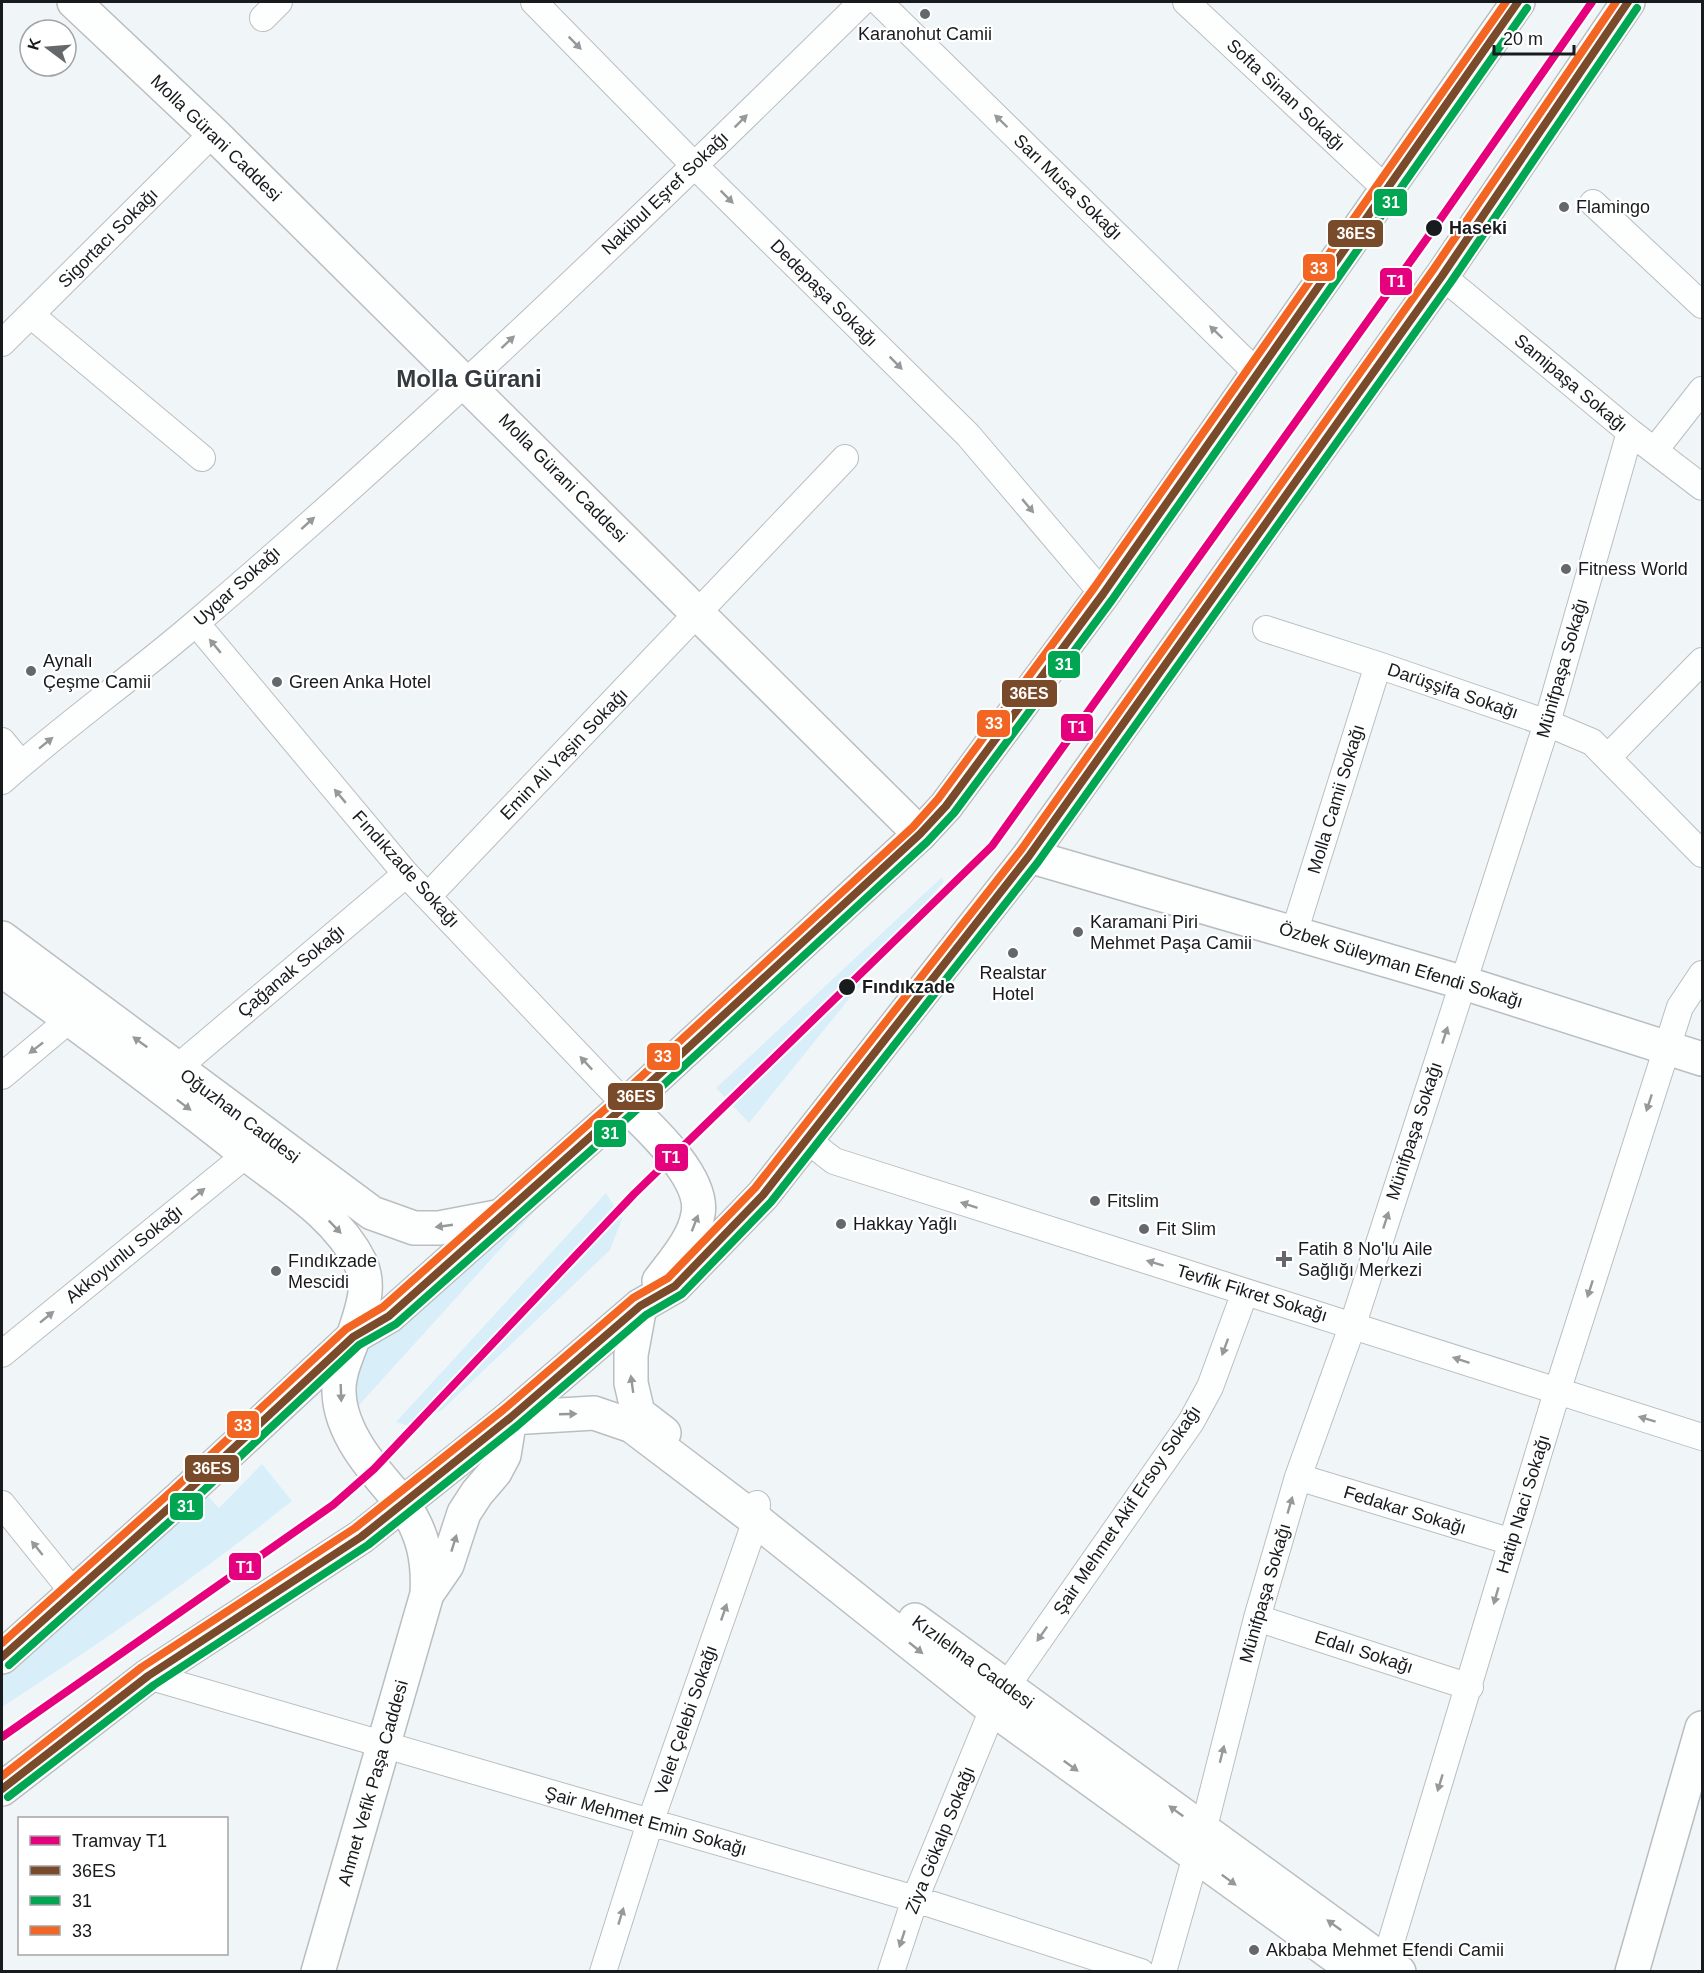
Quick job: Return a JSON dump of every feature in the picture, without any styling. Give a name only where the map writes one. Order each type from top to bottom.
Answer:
[{"type":"main road","name":"Molla Gürani Caddesi","points":[[74,2],[213,133],[700,613],[920,834]]},
{"type":"main road","points":[[2,1657],[180,1498],[353,1337],[389,1316],[626,1105],[920,834],[960,789],[1103,594],[1518,2]]},
{"type":"main road","points":[[2,1789],[148,1676],[342,1550],[403,1504],[510,1418],[640,1306],[675,1286],[763,1195],[1029,856],[1442,276],[1628,2]]},
{"type":"main road","name":"Özbek Süleyman Efendi Sokağı","points":[[1029,856],[1461,982],[1702,1059]]},
{"type":"main road","name":"Oğuzhan Caddesi","points":[[2,938],[78,1010],[247,1154],[322,1213],[345,1237],[365,1277],[366,1290],[342,1369],[339,1393],[343,1414],[369,1462],[415,1521],[422,1539],[429,1574],[427,1594]]},
{"type":"main road","name":"Oğuzhan Caddesi","points":[[2,970],[78,1010],[177,1068],[372,1213],[414,1228],[439,1228],[502,1216]]},
{"type":"main road","points":[[626,1105],[657,1135],[687,1175],[696,1194],[699,1212],[679,1253],[640,1306]]},
{"type":"main road","name":"Kızılelma Caddesi","points":[[640,1306],[631,1355],[631,1383],[638,1413],[756,1512],[999,1698],[1199,1843],[1380,1968]]},
{"type":"main road","name":"Kızılelma Caddesi","points":[[510,1418],[594,1413],[632,1426],[756,1512]]},
{"type":"main road","points":[[427,1594],[447,1565],[464,1513],[477,1492],[495,1472],[504,1455],[510,1418]]},
{"type":"main road","name":"Ahmet Vefik Paşa Caddesi","points":[[318,1971],[427,1594]]},
{"type":"main road","points":[[1632,1971],[1702,1728]]},
{"type":"street","name":"Dedepaşa Sokağı","points":[[534,2],[695,166],[968,435],[1103,594]]},
{"type":"street","name":"Nakibul Eşref Sokağı","points":[[466,382],[695,166],[862,2]]},
{"type":"street","name":"Sarı Musa Sokağı","points":[[879,2],[1257,373]]},
{"type":"street","name":"Softa Sinan Sokağı","points":[[1186,2],[1386,189]]},
{"type":"street","name":"Sigortacı Sokağı","points":[[2,343],[213,133]]},
{"type":"street","points":[[1593,203],[1702,305]]},
{"type":"street","name":"Samipaşa Sokağı","points":[[1442,276],[1630,432],[1702,488]]},
{"type":"street","points":[[31,315],[202,458]]},
{"type":"street","name":"Uygar Sokağı","points":[[2,781],[196,623],[466,382]]},
{"type":"street","points":[[1655,450],[1702,390]]},
{"type":"street","name":"Münifpaşa Sokağı","points":[[1163,1971],[1199,1843],[1257,1618],[1298,1477],[1353,1324],[1546,723],[1630,432]]},
{"type":"street","name":"Emin Ali Yaşin Sokağı","points":[[429,895],[700,613],[845,458]]},
{"type":"street","name":"Fındıkzade Sokağı","points":[[196,623],[406,874],[429,895],[626,1105]]},
{"type":"street","name":"Darüşşifa Sokağı","points":[[1266,629],[1378,665],[1592,741],[1702,854]]},
{"type":"street","points":[[1609,756],[1702,661]]},
{"type":"street","name":"Molla Camii Sokağı","points":[[1294,933],[1378,665]]},
{"type":"street","points":[[2,741],[21,764]]},
{"type":"street","name":"Çağanak Sokağı","points":[[177,1068],[406,874]]},
{"type":"street","name":"Hatip Naci Sokağı","points":[[1380,1968],[1470,1687],[1557,1392],[1680,1007],[1702,974]]},
{"type":"street","points":[[2,1076],[78,1010]]},
{"type":"street","name":"Tevfik Fikret Sokağı","points":[[807,1140],[834,1161],[1245,1292],[1353,1324],[1557,1392],[1702,1437]]},
{"type":"street","name":"Akkoyunlu Sokağı","points":[[2,1354],[247,1154]]},
{"type":"street","name":"Şair Mehmet Akif Ersoy Sokağı","points":[[999,1698],[1191,1422],[1210,1387],[1245,1292]]},
{"type":"street","name":"Fedakar Sokağı","points":[[1298,1477],[1512,1542]]},
{"type":"street","points":[[2,1504],[73,1592]]},
{"type":"street","name":"Velet Çelebi Sokağı","points":[[603,1971],[650,1823],[756,1512]]},
{"type":"street","name":"Edalı Sokağı","points":[[1257,1618],[1470,1687]]},
{"type":"street","name":"Şair Mehmet Emin Sokağı","points":[[148,1676],[915,1899],[1141,1971]]},
{"type":"street","name":"Ziya Gökalp Sokağı","points":[[891,1971],[915,1899],[999,1698]]},
{"type":"shaded area","points":[[941,878],[944,881],[749,1123],[716,1088]]},
{"type":"shaded area","points":[[570,1172],[351,1414],[341,1367]]},
{"type":"shaded area","points":[[606,1193],[622,1219],[610,1250],[442,1410],[408,1426],[396,1422]]},
{"type":"shaded area","points":[[262,1464],[292,1501],[149,1608],[2,1707],[2,1672],[205,1493],[219,1508]]},
{"type":"tram line","name":"T1","points":[[2,1737],[333,1505],[374,1469],[634,1194],[992,846],[1430,234],[1592,2]]},
{"type":"transit line","name":"33","points":[[2,1643],[173,1490],[346,1329],[383,1307],[619,1097],[913,827],[938,799],[1094,588],[1506,2]]},
{"type":"transit line","name":"36ES","points":[[2,1657],[180,1498],[353,1337],[389,1316],[626,1105],[920,834],[946,806],[1103,594],[1518,2]]},
{"type":"transit line","name":"33","points":[[2,1776],[142,1667],[355,1528],[503,1410],[633,1298],[668,1278],[755,1188],[1021,850],[1433,270],[1616,2]]},
{"type":"transit line","name":"36ES","points":[[2,1789],[148,1676],[361,1537],[510,1418],[640,1306],[675,1286],[763,1195],[1029,856],[1442,276],[1628,2]]},
{"type":"transit line","name":"31","points":[[9,1665],[187,1506],[359,1345],[396,1324],[633,1113],[927,842],[954,813],[1112,600],[1527,8]]},
{"type":"transit line","name":"31","points":[[8,1797],[154,1685],[368,1545],[517,1426],[646,1315],[682,1294],[771,1202],[1038,862],[1451,282],[1637,8]]},
{"type":"place","name":"Karanohut Camii","points":[[925,14]]},
{"type":"place","name":"Flamingo","points":[[1564,207]]},
{"type":"place","name":"Haseki","points":[[1434,228]]},
{"type":"place","name":"Fitness World","points":[[1566,569]]},
{"type":"place","name":"Aynalı Çeşme Camii","points":[[31,671]]},
{"type":"place","name":"Green Anka Hotel","points":[[277,682]]},
{"type":"place","name":"Karamani Piri Mehmet Paşa Camii","points":[[1078,932]]},
{"type":"place","name":"Realstar Hotel","points":[[1013,953]]},
{"type":"place","name":"Fındıkzade","points":[[847,987]]},
{"type":"place","name":"Fitslim","points":[[1095,1201]]},
{"type":"place","name":"Hakkay Yağlı","points":[[841,1224]]},
{"type":"place","name":"Fit Slim","points":[[1144,1229]]},
{"type":"place","name":"Fatih 8 No'lu Aile Sağlığı Merkezi","points":[[1284,1259]]},
{"type":"place","name":"Fındıkzade Mescidi","points":[[276,1271]]},
{"type":"place","name":"Akbaba Mehmet Efendi Camii","points":[[1254,1950]]},
{"type":"district","name":"Molla Gürani","points":[[469,379]]}]
